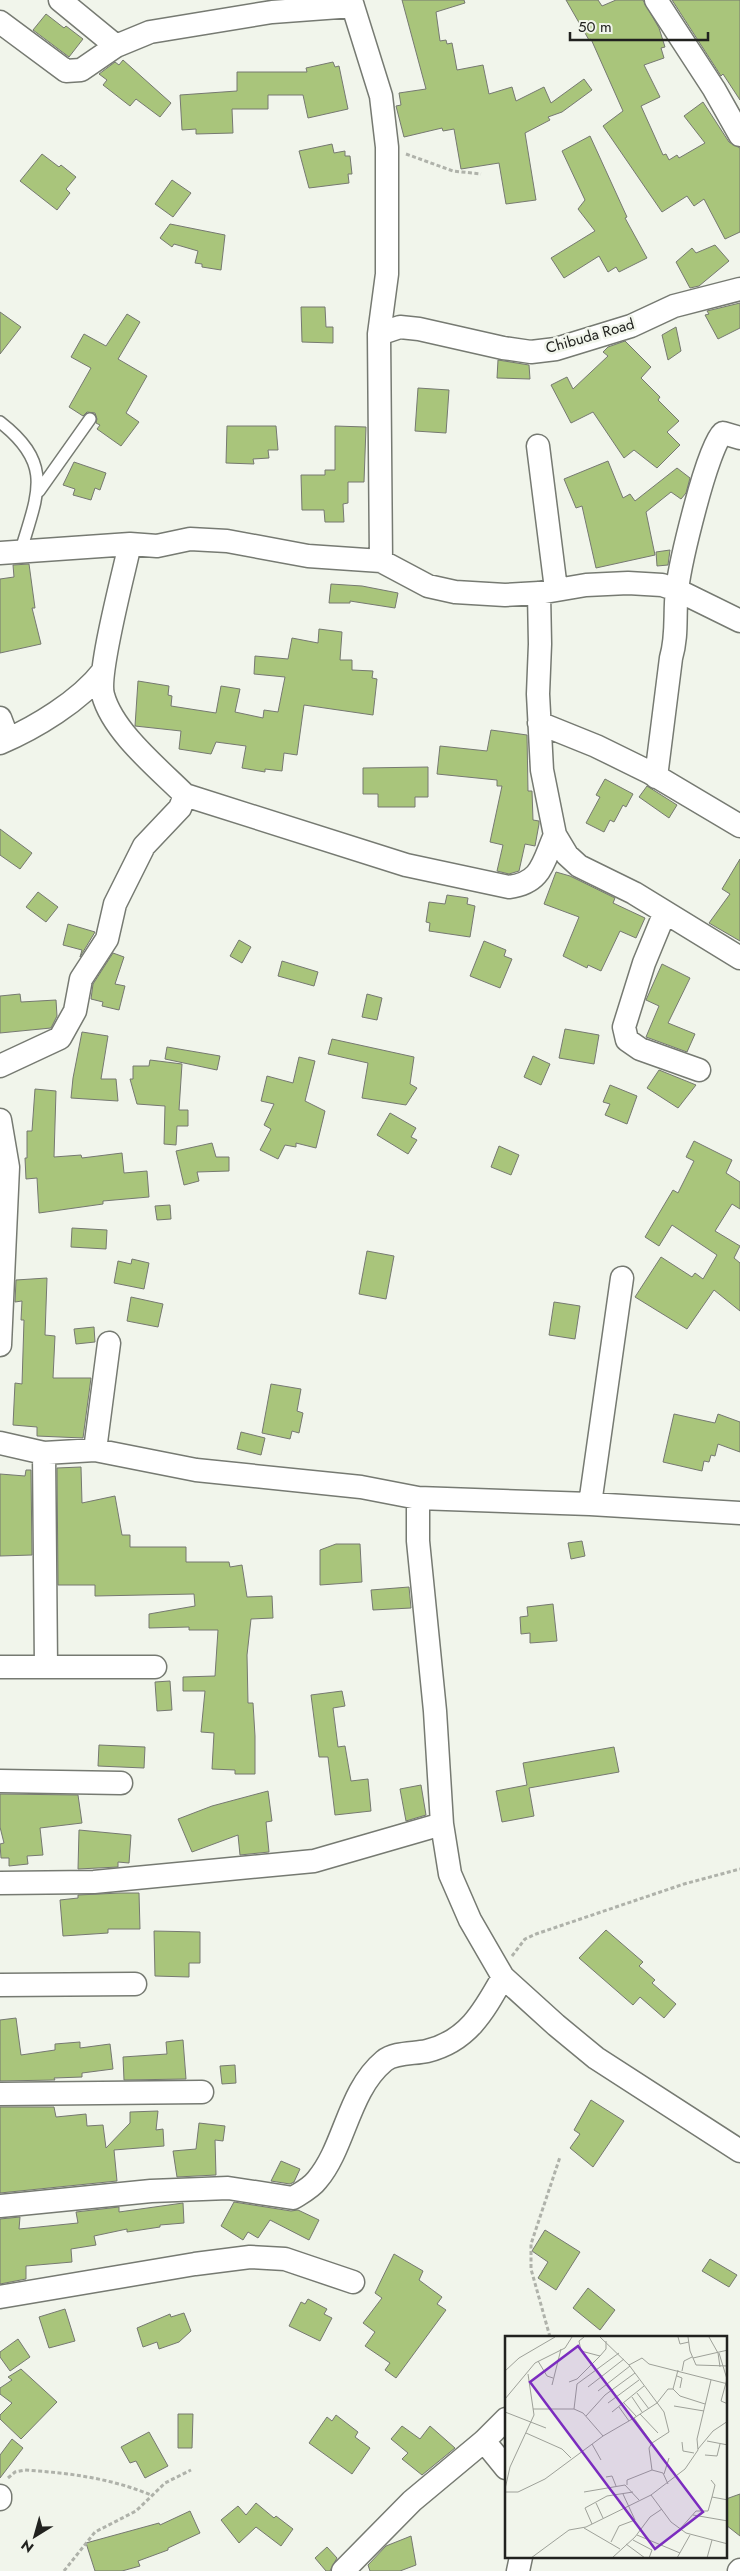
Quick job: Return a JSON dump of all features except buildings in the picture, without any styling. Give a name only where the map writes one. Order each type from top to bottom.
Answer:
[{"type":"street","points":[[60,0],[116,46]]},
{"type":"street","points":[[656,0],[714,89],[740,135]]},
{"type":"street","points":[[0,22],[66,71],[82,70],[116,46],[150,32],[272,12],[352,3],[381,96],[387,147],[387,274],[379,334],[381,561]]},
{"type":"street","name":"Chibuda Road","points":[[379,334],[400,327],[503,348],[531,352],[556,350],[631,326],[674,306],[740,289]]},
{"type":"street","points":[[656,776],[671,658],[676,640],[677,590],[707,462],[718,437],[722,433],[740,438]]},
{"type":"street","points":[[538,446],[548,591],[539,723],[542,770],[555,835],[567,855],[579,866],[634,893],[740,958]]},
{"type":"street","points":[[11,551],[130,544],[157,546],[190,539],[218,541],[308,556],[381,561],[428,586],[455,592],[505,595],[586,585],[628,583],[662,585],[677,590],[740,621]]},
{"type":"street","points":[[130,544],[103,671],[102,694],[126,735],[185,795],[406,865],[509,887],[524,885],[536,877],[555,835]]},
{"type":"street","points":[[0,718],[4,741],[20,734],[90,688],[103,671]]},
{"type":"street","points":[[539,723],[596,746],[656,776],[740,826]]},
{"type":"street","points":[[0,1066],[60,1038],[76,1011],[81,979],[107,939],[115,904],[144,846],[180,808],[185,795]]},
{"type":"street","points":[[665,912],[644,963],[624,1027],[627,1040],[640,1049],[699,1070]]},
{"type":"street","points":[[0,1120],[8,1167],[0,1345]]},
{"type":"street","points":[[590,1504],[622,1278]]},
{"type":"street","points":[[95,1450],[109,1342]]},
{"type":"street","points":[[0,1444],[44,1453],[95,1450],[196,1470],[360,1487],[418,1498],[590,1504],[740,1513]]},
{"type":"street","points":[[44,1453],[46,1666]]},
{"type":"street","points":[[418,1498],[418,1541],[434,1691],[442,1824],[450,1874],[470,1920],[503,1977],[556,2026],[596,2058],[740,2151]]},
{"type":"street","points":[[0,1667],[155,1667]]},
{"type":"street","points":[[0,1781],[121,1783]]},
{"type":"street","points":[[0,1883],[94,1882],[314,1861],[442,1824]]},
{"type":"street","points":[[0,2206],[151,2191],[228,2188],[293,2198],[318,2180],[359,2094],[385,2060],[396,2056],[428,2051],[448,2044],[464,2034],[478,2020],[503,1977]]},
{"type":"street","points":[[0,1985],[135,1984]]},
{"type":"street","points":[[0,2094],[202,2092]]},
{"type":"street","points":[[0,2298],[186,2265],[250,2257],[285,2260],[353,2282]]},
{"type":"street","points":[[343,2571],[412,2502],[484,2441],[505,2420]]},
{"type":"street","points":[[484,2441],[505,2467]]},
{"type":"street","points":[[518,2571],[521,2558]]},
{"type":"lane","points":[[11,551],[39,491],[90,418]]},
{"type":"lane","points":[[0,422],[11,430],[33,457],[39,491]]},
{"type":"path","points":[[387,147],[452,171],[481,174]]},
{"type":"path","points":[[503,1977],[515,1951],[525,1939],[684,1884],[740,1869]]},
{"type":"path","points":[[550,2336],[531,2269],[531,2244],[560,2157]]},
{"type":"path","points":[[64,2571],[95,2532],[136,2511],[165,2482],[191,2470]]},
{"type":"path","points":[[1,2492],[9,2477],[20,2471],[87,2476],[131,2487],[151,2495]]}]
